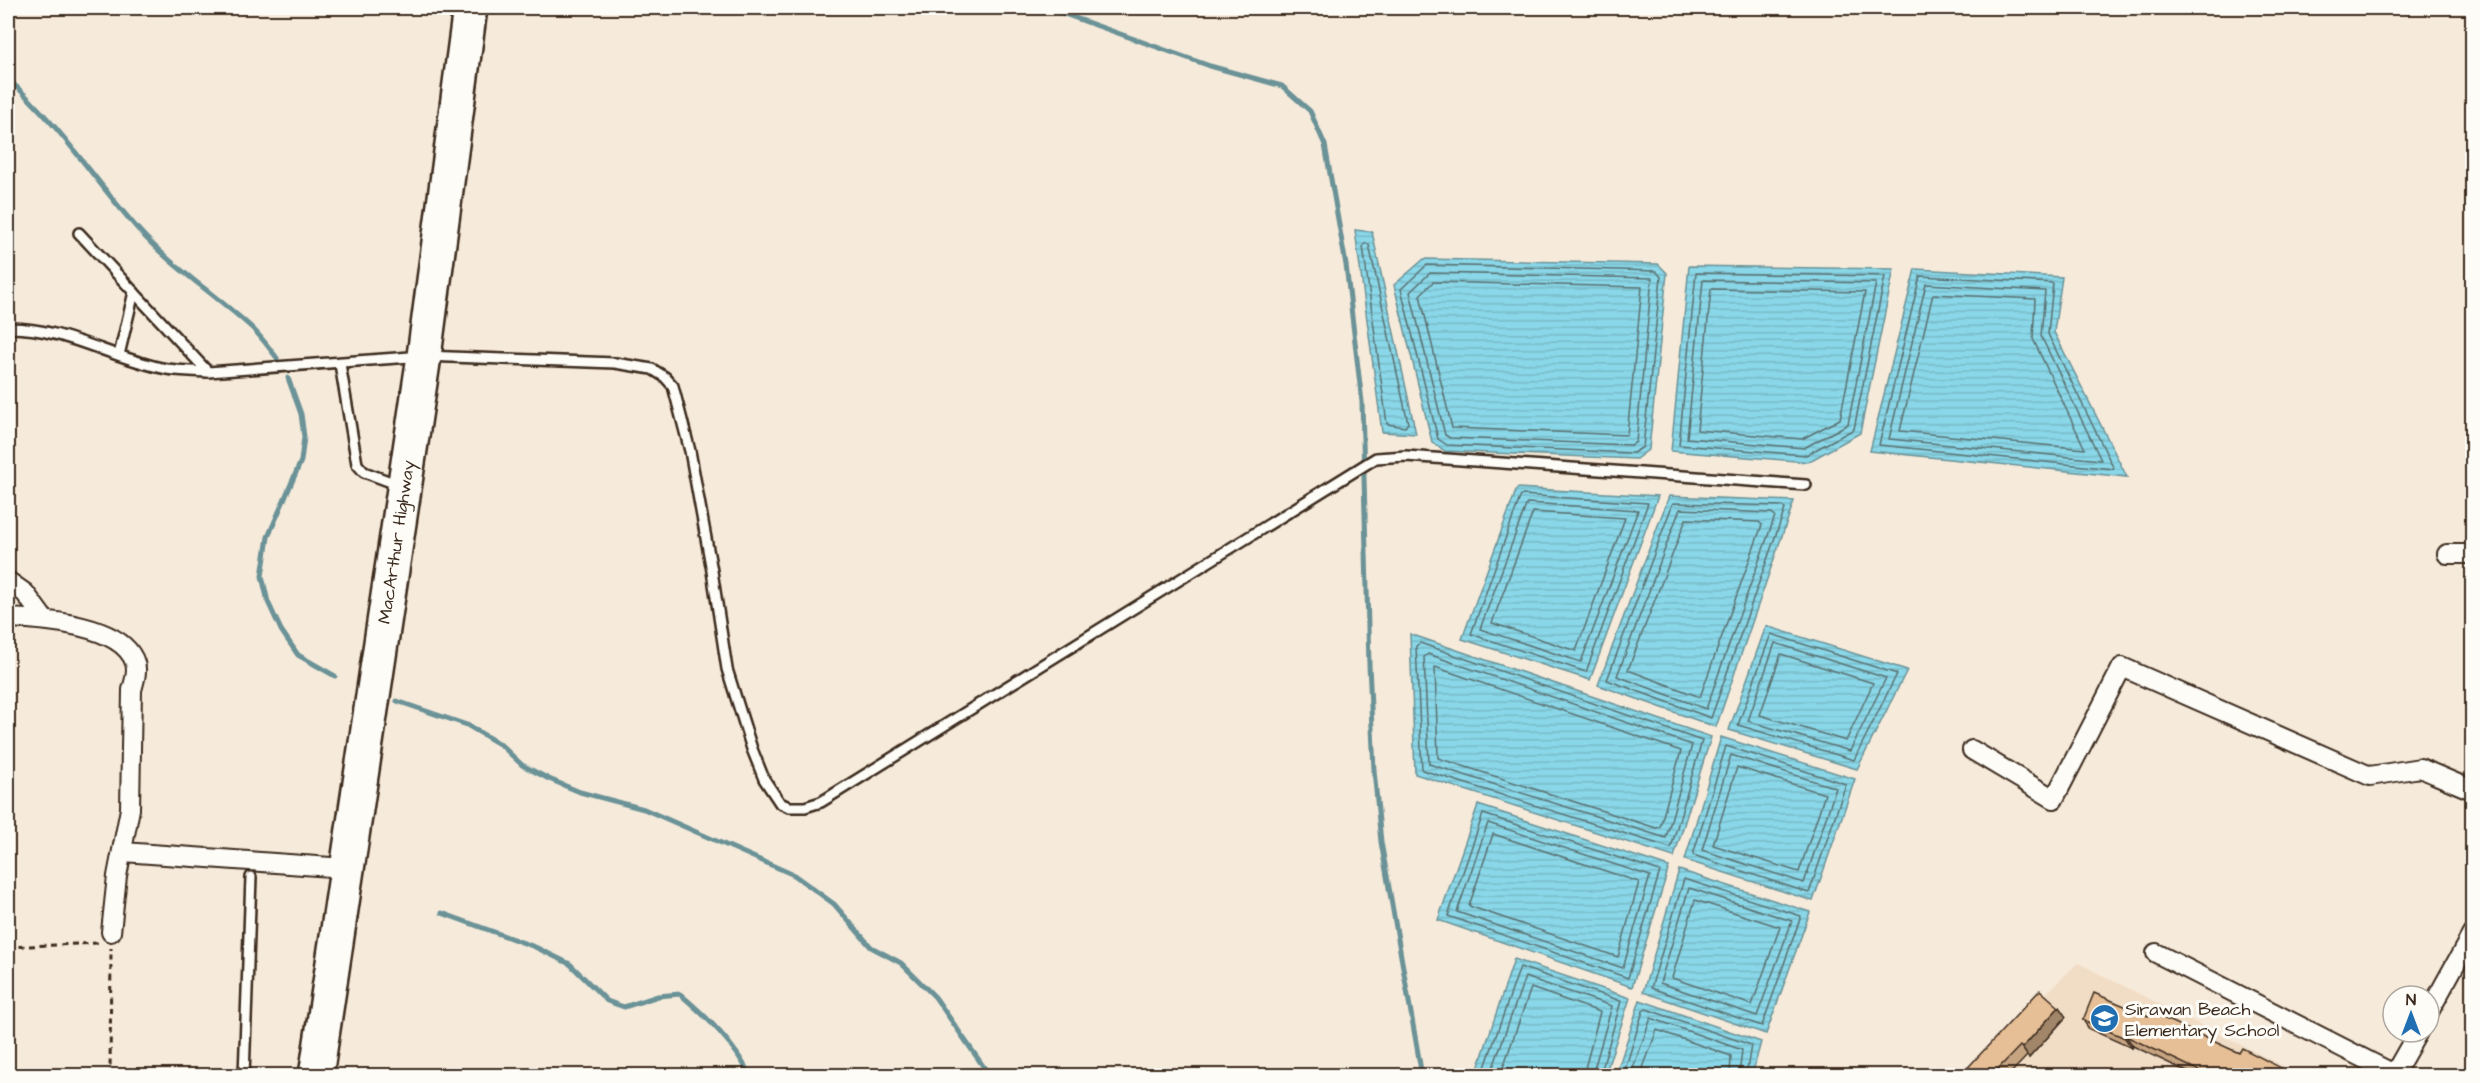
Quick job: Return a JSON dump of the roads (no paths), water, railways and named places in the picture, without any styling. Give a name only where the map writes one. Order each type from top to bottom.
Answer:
[{"type":"highway","name":"MacArthur Highway","points":[[316,1076],[345,868],[424,356],[470,8]]},
{"type":"street","points":[[2447,554],[2472,554]]},
{"type":"street","points":[[8,581],[25,593],[45,619]]},
{"type":"street","points":[[8,618],[45,619],[94,630],[117,642],[135,663],[136,675],[132,690],[132,782],[123,852],[117,876],[111,937]]},
{"type":"street","points":[[1972,750],[2054,799],[2122,668],[2370,776],[2420,768],[2472,790]]},
{"type":"street","points":[[123,852],[345,868]]},
{"type":"street","points":[[2441,990],[2472,934]]},
{"type":"street","points":[[2156,953],[2394,1075],[2411,1044]]},
{"type":"lane","points":[[79,233],[208,372]]},
{"type":"lane","points":[[119,355],[134,292]]},
{"type":"lane","points":[[8,328],[31,328],[56,334],[165,368],[208,372],[424,356],[635,364],[652,369],[665,377],[673,387],[697,487],[727,669],[764,779],[774,797],[789,807],[805,807],[821,802],[1353,470],[1376,458],[1406,456],[1806,484]]},
{"type":"lane","points":[[340,364],[357,464],[364,472],[404,487]]},
{"type":"lane","points":[[244,1076],[251,877]]},
{"type":"water","points":[[1355,230],[1372,232],[1416,434],[1382,432]]},
{"type":"water","points":[[1424,259],[1658,264],[1667,273],[1649,449],[1636,459],[1445,451],[1432,442],[1394,285]]},
{"type":"water","points":[[1689,266],[1894,269],[1860,433],[1808,462],[1671,451]]},
{"type":"water","points":[[1915,269],[2062,277],[2054,332],[2127,477],[1870,451]]},
{"type":"water","points":[[1517,488],[1658,496],[1590,680],[1462,639]]},
{"type":"water","points":[[1669,496],[1794,501],[1716,727],[1598,685]]},
{"type":"water","points":[[1766,626],[1907,670],[1857,769],[1729,730]]},
{"type":"water","points":[[1410,634],[1711,737],[1674,857],[1415,774]]},
{"type":"water","points":[[1721,737],[1855,779],[1813,901],[1685,860]]},
{"type":"water","points":[[1478,805],[1669,867],[1632,987],[1438,920]]},
{"type":"water","points":[[1679,870],[1810,912],[1766,1034],[1643,992]]},
{"type":"water","points":[[1514,959],[1630,998],[1605,1075],[1476,1075]]},
{"type":"water","points":[[1640,1000],[1761,1042],[1752,1075],[1616,1075]]},
{"type":"waterway","points":[[1053,10],[1210,66],[1282,86],[1310,111],[1325,145],[1346,265],[1362,402],[1369,665],[1374,770],[1381,842],[1422,1076]]},
{"type":"waterway","points":[[8,79],[60,133],[150,242],[251,327],[277,358]]},
{"type":"waterway","points":[[288,378],[301,414],[304,437],[301,461],[268,537],[262,576],[268,602],[281,630],[298,655],[335,676]]},
{"type":"waterway","points":[[397,701],[467,725],[501,745],[522,765],[549,779],[580,792],[644,809],[794,875],[834,904],[871,947],[901,963],[935,997],[990,1076]]},
{"type":"waterway","points":[[442,913],[535,947],[570,964],[607,1001],[624,1007],[658,996],[680,994],[720,1032],[737,1053],[750,1076]]},
{"type":"place","name":"Sirawan Beach Elementary School","points":[[2104,1019]]}]
